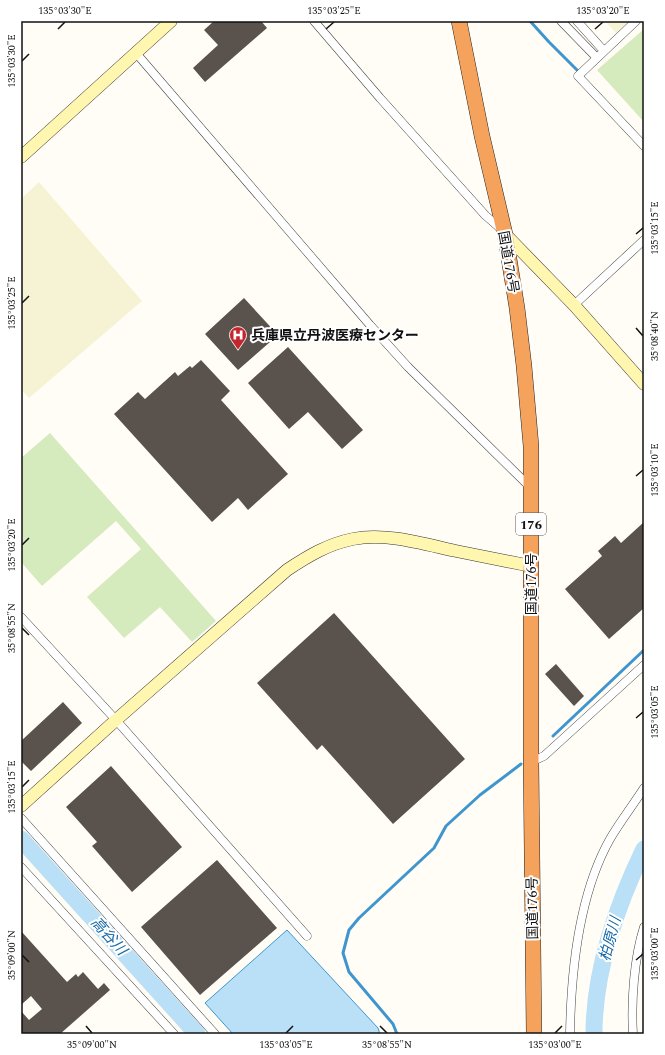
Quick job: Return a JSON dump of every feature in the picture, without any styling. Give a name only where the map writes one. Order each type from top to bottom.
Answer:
[{"type":"highway","name":"国道176号","points":[[459,21],[482,136],[505,234],[517,308],[524,366],[530,446],[534,1034]]},
{"type":"street","points":[[21,157],[171,21]]},
{"type":"street","points":[[314,21],[385,104],[485,214],[574,305],[644,384]]},
{"type":"street","points":[[562,21],[597,58]]},
{"type":"street","points":[[576,21],[604,51]]},
{"type":"street","points":[[636,21],[578,76],[644,146]]},
{"type":"street","points":[[136,53],[408,367],[531,488]]},
{"type":"street","points":[[574,305],[644,240]]},
{"type":"street","points":[[21,806],[116,720],[287,570],[311,554],[334,544],[354,538],[379,537],[415,541],[531,566]]},
{"type":"street","points":[[21,617],[116,720],[307,936]]},
{"type":"street","points":[[531,762],[544,756],[644,665]]},
{"type":"street","points":[[570,1034],[573,967],[593,878],[610,840],[644,788]]},
{"type":"street","points":[[21,818],[215,1034]]},
{"type":"street","points":[[21,867],[174,1034]]},
{"type":"street","points":[[633,1034],[634,993],[637,961],[644,928]]},
{"type":"shaded area","points":[[605,21],[629,21],[616,33]]},
{"type":"shaded area","points":[[39,182],[142,301],[29,398],[21,389],[21,199]]},
{"type":"green space","points":[[644,29],[644,122],[597,70]]},
{"type":"green space","points":[[50,433],[216,621],[192,642],[160,607],[124,638],[87,597],[141,549],[116,521],[42,586],[21,562],[21,458]]},
{"type":"water","points":[[287,930],[378,1028],[380,1034],[233,1034],[205,1003]]},
{"type":"building","points":[[214,21],[261,21],[267,28],[205,82],[193,68],[218,45],[204,30]]},
{"type":"building","points":[[244,298],[278,335],[238,370],[205,334]]},
{"type":"building","points":[[288,347],[363,430],[342,449],[308,412],[289,429],[248,383]]},
{"type":"building","points":[[201,360],[230,391],[221,400],[288,474],[248,510],[238,498],[212,522],[114,414],[138,392],[145,399],[175,372],[178,376],[190,366],[192,368]]},
{"type":"building","points":[[644,522],[644,608],[609,639],[565,589],[602,556],[598,551],[615,536],[621,543]]},
{"type":"building","points":[[334,613],[465,759],[393,824],[322,745],[317,750],[257,683]]},
{"type":"building","points":[[556,664],[584,696],[574,706],[545,674]]},
{"type":"building","points":[[63,702],[82,723],[31,771],[21,761],[21,741]]},
{"type":"building","points":[[111,766],[182,847],[132,892],[92,846],[97,842],[66,807]]},
{"type":"building","points":[[217,860],[277,928],[200,995],[141,927]]},
{"type":"building","points":[[21,931],[67,982],[76,974],[78,977],[83,972],[98,989],[104,983],[110,990],[60,1034],[21,1034],[21,1011],[29,1020],[42,1009],[31,996],[21,1005]]},
{"type":"waterway","points":[[530,21],[580,73]]},
{"type":"waterway","points":[[553,736],[644,650]]},
{"type":"waterway","points":[[397,1034],[393,1024],[349,972],[343,953],[349,930],[359,918],[434,848],[446,826],[480,795],[521,764]]},
{"type":"waterway","name":"高谷川","points":[[21,839],[197,1034]]},
{"type":"waterway","name":"柏原川","points":[[594,1034],[598,986],[609,939],[616,916],[644,849]]},
{"type":"place","name":"兵庫県立丹波医療センター","points":[[238,350]]}]
